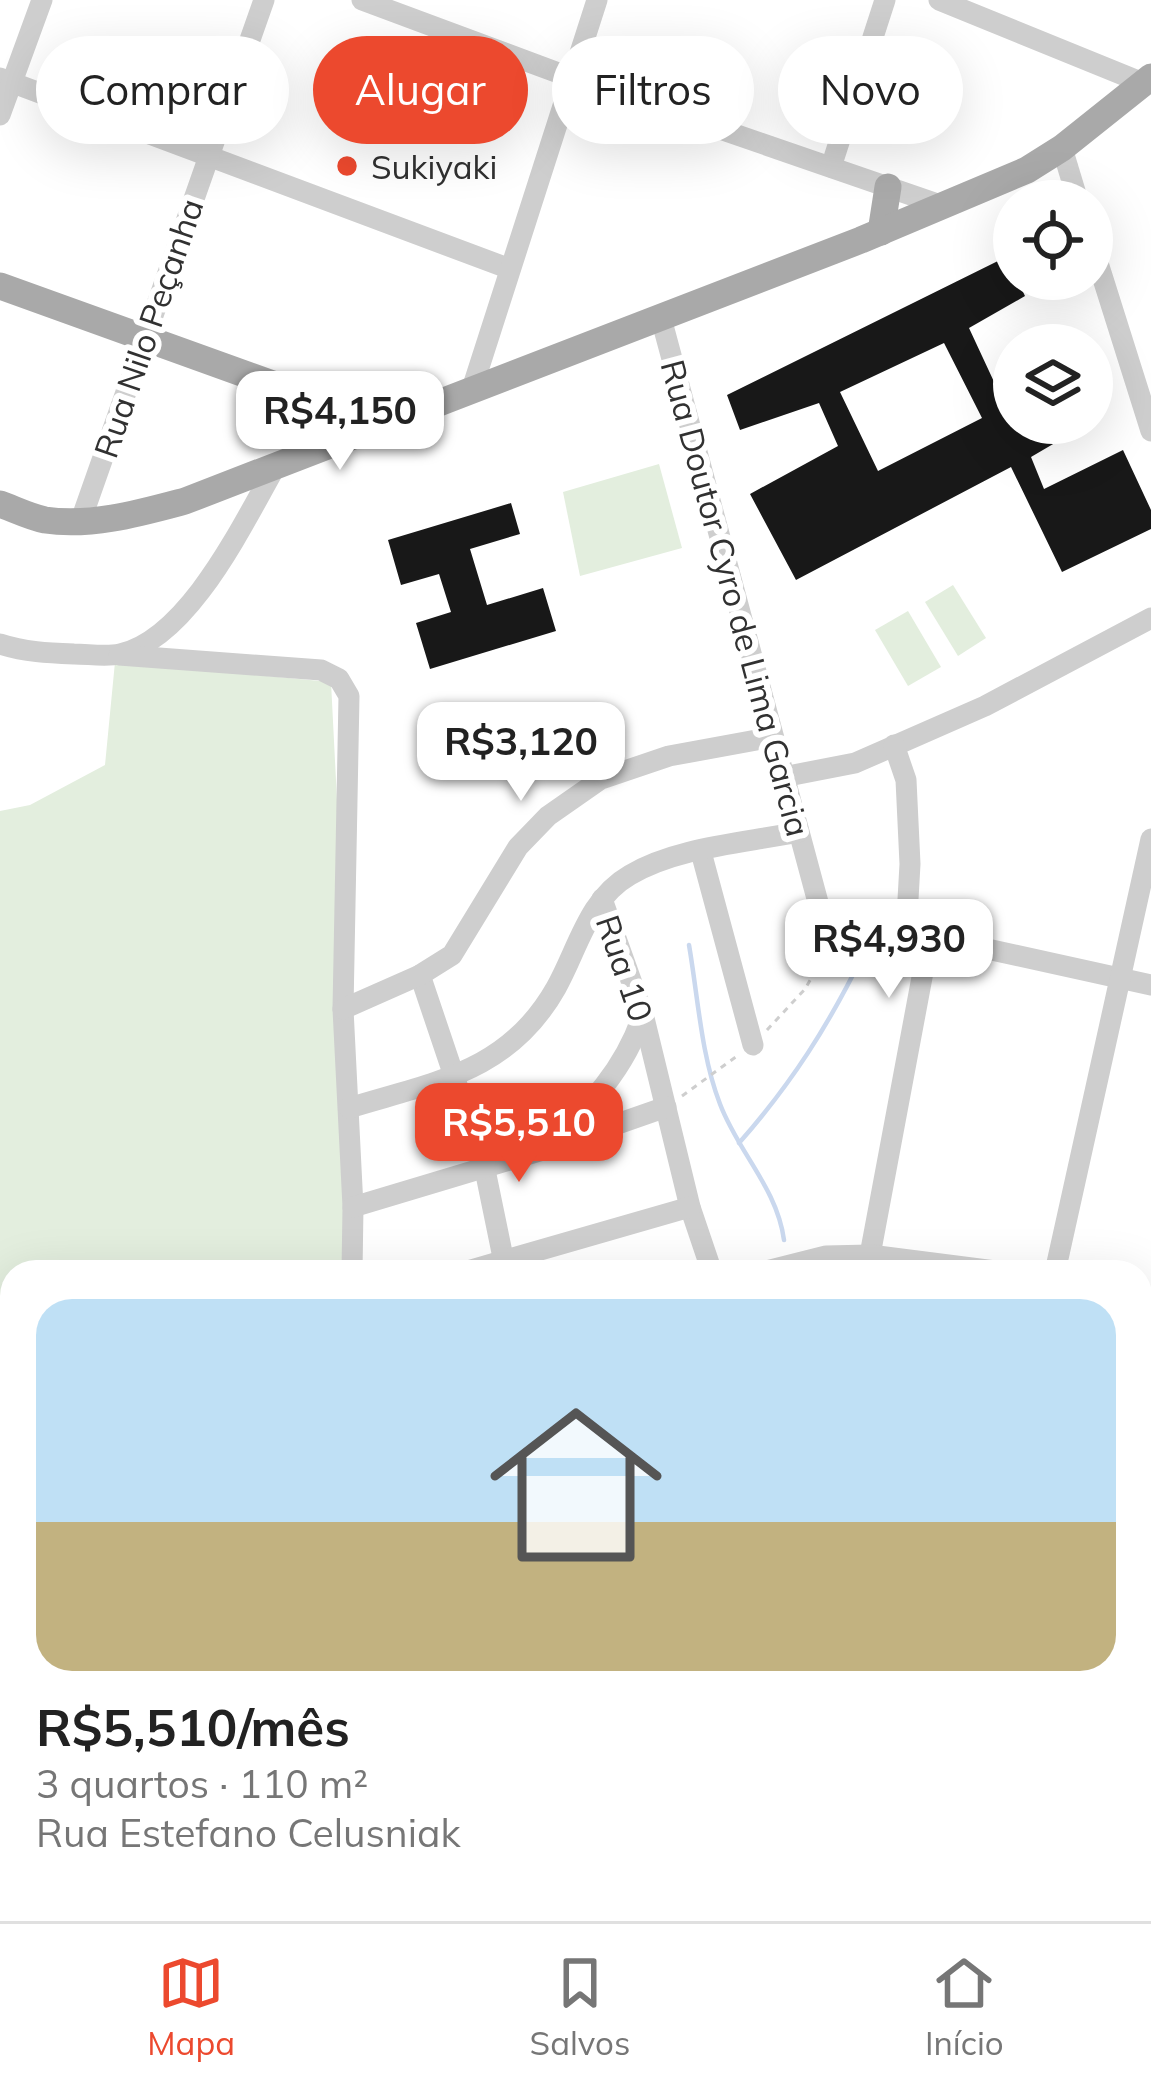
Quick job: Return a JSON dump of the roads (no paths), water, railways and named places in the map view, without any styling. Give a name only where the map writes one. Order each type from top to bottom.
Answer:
[{"type":"main road","points":[[0,504],[44,520],[81,520],[133,515],[184,501],[881,232],[1028,170],[1147,80]]},
{"type":"main road","points":[[881,232],[888,187]]},
{"type":"main road","points":[[0,286],[381,423]]},
{"type":"street","points":[[0,115],[6,80],[42,0]]},
{"type":"street","name":"Rua Nilo Peçanha","points":[[81,520],[264,0]]},
{"type":"street","points":[[362,0],[552,71]]},
{"type":"street","points":[[585,36],[597,0]]},
{"type":"street","points":[[831,167],[885,0]]},
{"type":"street","points":[[939,0],[1147,80]]},
{"type":"street","points":[[6,80],[510,269]]},
{"type":"street","points":[[472,388],[552,140]]},
{"type":"street","points":[[754,141],[943,206]]},
{"type":"street","points":[[1062,148],[1072,180]]},
{"type":"street","points":[[1110,300],[1151,431]]},
{"type":"street","name":"Rua Doutor Cyro de Lima Garcia","points":[[661,318],[830,946]]},
{"type":"street","points":[[119,655],[146,643],[194,597],[222,560],[277,464]]},
{"type":"street","points":[[783,777],[855,763],[985,706],[1151,618]]},
{"type":"street","points":[[0,644],[43,653],[321,670],[339,679],[349,696],[344,1009],[352,1260]]},
{"type":"street","points":[[344,1009],[421,975],[452,955],[518,848],[548,816],[601,779],[669,756],[773,736]]},
{"type":"street","points":[[870,1255],[926,956],[907,917],[910,864],[905,780],[894,745]]},
{"type":"street","points":[[349,1108],[489,1061],[520,1034],[554,991],[602,899],[627,876],[660,861],[798,832]]},
{"type":"street","points":[[1058,1260],[1151,839]]},
{"type":"street","points":[[701,852],[753,1045]]},
{"type":"street","name":"Rua 10","points":[[602,899],[643,1013],[690,1207],[708,1260]]},
{"type":"street","points":[[823,920],[886,914],[928,936],[1151,985]]},
{"type":"street","points":[[421,975],[484,1165],[503,1260]]},
{"type":"street","points":[[542,1150],[598,1098],[632,1047],[643,1013]]},
{"type":"street","points":[[353,1207],[666,1107]]},
{"type":"street","points":[[526,1260],[690,1207]]},
{"type":"street","points":[[847,1260],[870,1255],[909,1260]]},
{"type":"waterway","points":[[689,945],[714,1085],[728,1121],[774,1204],[784,1240]]},
{"type":"waterway","points":[[739,1143],[808,1053],[863,955]]},
{"type":"place","name":"Sukiyaki","points":[[347,166]]}]
